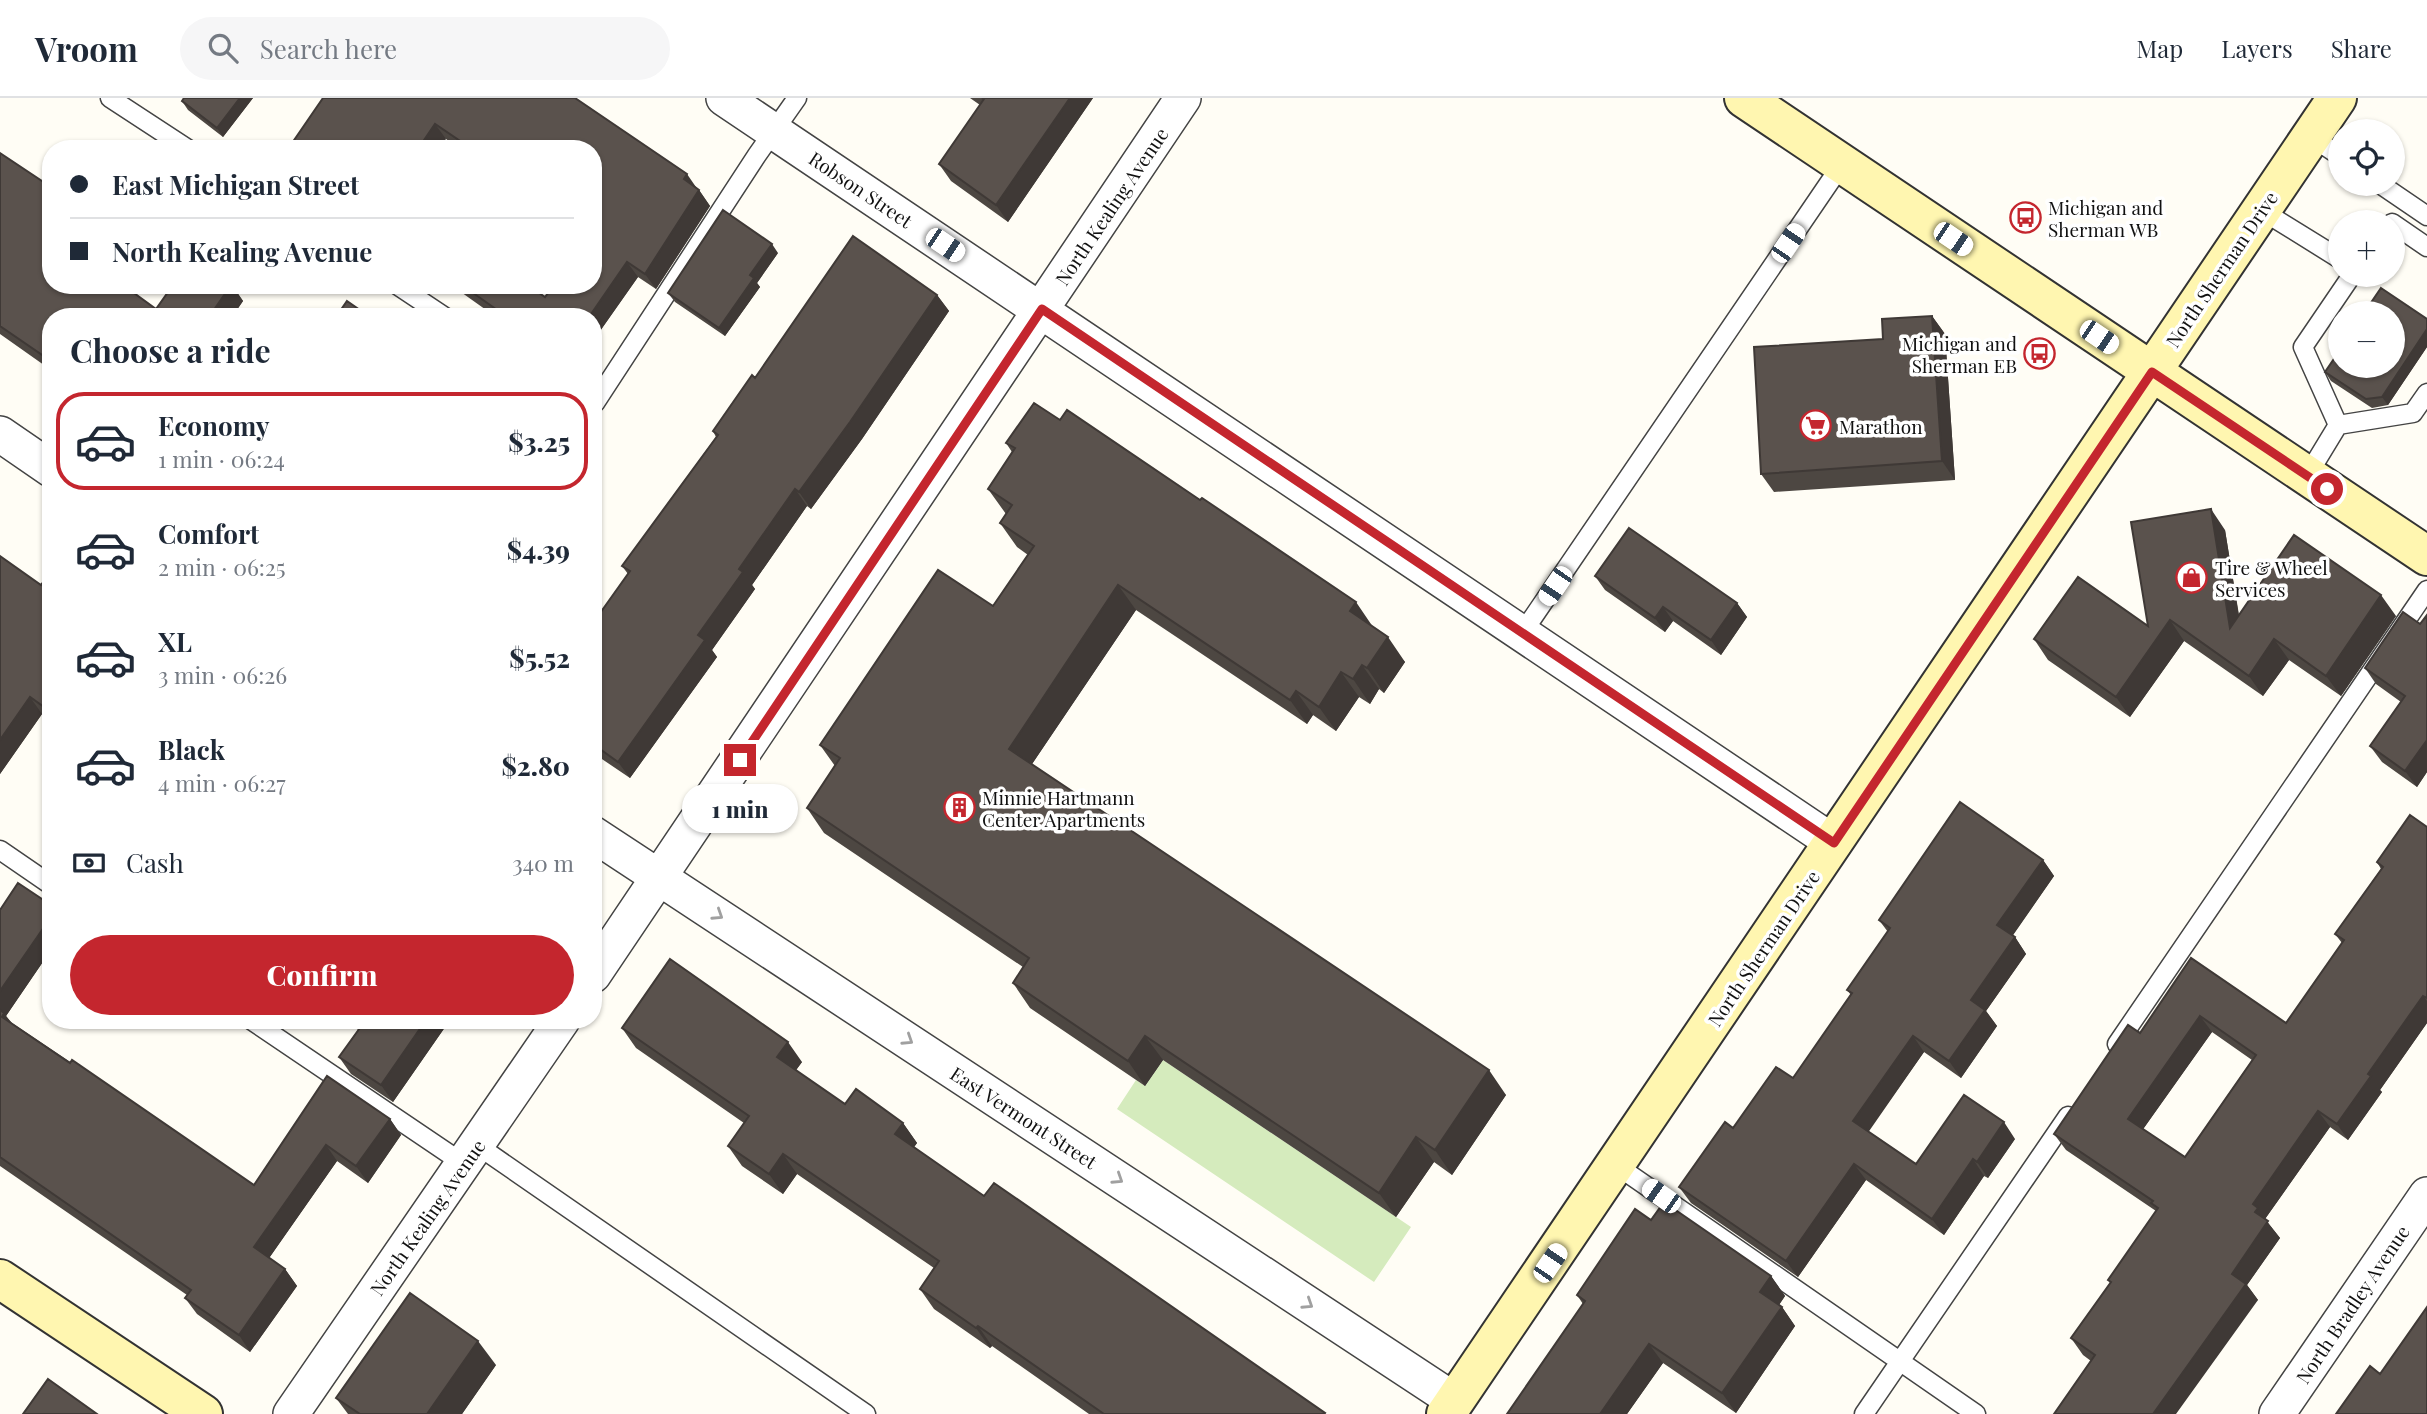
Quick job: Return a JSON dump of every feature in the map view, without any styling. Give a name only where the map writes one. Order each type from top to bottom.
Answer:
[{"type":"main road","points":[[1744,98],[2427,556]]},
{"type":"main road","name":"North Sherman Drive","points":[[1451,1407],[2261,210],[2325,146],[2337,98]]},
{"type":"main road","points":[[0,1279],[204,1414]]},
{"type":"street","name":"Robson Street","points":[[724,98],[1834,843]]},
{"type":"street","name":"North Kealing Avenue","points":[[602,962],[1183,98]]},
{"type":"street","points":[[0,435],[42,463]]},
{"type":"street","name":"East Vermont Street","points":[[602,840],[1451,1407]]},
{"type":"street","name":"North Kealing Avenue","points":[[291,1414],[556,1029]]},
{"type":"street","name":"North Bradley Avenue","points":[[2277,1414],[2427,1195]]},
{"type":"lane","points":[[110,98],[174,140]]},
{"type":"lane","points":[[602,392],[797,98]]},
{"type":"lane","points":[[1523,632],[1842,164]]},
{"type":"lane","points":[[2398,196],[2427,216]]},
{"type":"lane","points":[[2398,210],[2404,200]]},
{"type":"lane","points":[[2261,210],[2328,252]]},
{"type":"lane","points":[[2405,232],[2427,247]]},
{"type":"lane","points":[[2338,425],[2302,347],[2344,287]]},
{"type":"lane","points":[[410,294],[432,308]]},
{"type":"lane","points":[[2307,475],[2338,425],[2413,413],[2427,393]]},
{"type":"lane","points":[[2110,1054],[2427,590]]},
{"type":"lane","points":[[0,850],[42,878]]},
{"type":"lane","points":[[266,1029],[470,1154],[866,1414]]},
{"type":"lane","points":[[1864,1414],[2079,1100]]},
{"type":"lane","points":[[1616,1165],[1976,1414]]},
{"type":"green space","points":[[1163,1060],[1411,1227],[1374,1282],[1117,1109],[1136,1080],[1145,1086]]},
{"type":"building","points":[[184,98],[240,98],[217,128],[182,101]]},
{"type":"building","points":[[323,98],[575,98],[687,174],[684,179],[699,190],[645,274],[627,262],[595,308],[494,308],[475,294],[541,294],[545,297],[547,294],[602,294],[602,140],[459,140],[435,124],[424,140],[294,140]]},
{"type":"building","points":[[982,98],[1070,98],[996,205],[939,164],[984,99]]},
{"type":"building","points":[[0,153],[42,181],[42,294],[135,294],[155,308],[42,308],[42,355],[0,326]]},
{"type":"building","points":[[723,210],[772,244],[750,275],[754,278],[719,328],[668,293]]},
{"type":"building","points":[[853,236],[937,295],[850,422],[799,492],[795,489],[739,569],[743,572],[698,635],[705,640],[618,762],[602,750],[602,610],[630,571],[622,566],[718,435],[713,431],[752,375],[755,378]]},
{"type":"building","points":[[2381,288],[2400,301],[2372,301]]},
{"type":"building","points":[[167,294],[225,294],[215,308],[157,308]]},
{"type":"building","points":[[347,301],[357,308],[342,308]]},
{"type":"building","points":[[2405,304],[2427,319],[2427,329],[2405,362]]},
{"type":"building","points":[[1932,316],[1942,461],[1761,474],[1754,347],[1883,339],[1882,319]]},
{"type":"building","points":[[2334,378],[2395,378],[2382,397],[2366,399]]},
{"type":"building","name":"Minnie Hartmann Center Apartments","points":[[1034,403],[1060,420],[1067,410],[1200,500],[1202,498],[1356,602],[1350,611],[1388,637],[1367,668],[1362,665],[1353,679],[1341,672],[1319,707],[1296,691],[1290,700],[1118,585],[1009,749],[1489,1070],[1435,1150],[1416,1137],[1379,1193],[1145,1036],[1128,1061],[1013,983],[1029,958],[807,808],[840,758],[820,745],[938,570],[993,606],[1034,546],[1000,523],[1012,505],[988,489],[1015,448],[1006,443]]},
{"type":"building","points":[[2211,509],[2230,628],[2294,535],[2381,595],[2326,676],[2274,639],[2249,676],[2170,620],[2116,697],[2034,639],[2078,577],[2148,626],[2131,522]]},
{"type":"building","points":[[1629,528],[1737,603],[1711,640],[1663,607],[1655,618],[1595,576]]},
{"type":"building","points":[[0,556],[42,584],[42,706],[30,697],[0,740]]},
{"type":"building","points":[[2403,612],[2420,624],[2427,615],[2427,740],[2405,771],[2370,746],[2405,696],[2365,668]]},
{"type":"building","points":[[1960,802],[2043,860],[1997,925],[2015,937],[1971,1000],[1985,1010],[1949,1061],[1913,1036],[1853,1121],[1916,1164],[1964,1095],[2004,1122],[1977,1162],[1973,1159],[1932,1219],[1854,1164],[1786,1261],[1679,1187],[1725,1122],[1733,1128],[1776,1067],[1793,1078],[1852,993],[1847,990],[1890,928],[1879,920]]},
{"type":"building","points":[[2410,815],[2427,827],[2427,998],[2423,996],[2368,1074],[2371,1076],[2337,1124],[2318,1111],[2253,1204],[2258,1208],[2255,1212],[2268,1221],[2232,1274],[2246,1284],[2153,1414],[2054,1414],[2095,1355],[2071,1338],[2158,1208],[2151,1203],[2153,1201],[2054,1134],[2128,1025],[2140,1033],[2191,958],[2286,1023],[2344,940],[2335,934],[2383,867],[2377,862]],"holes":[[[2200,1016],[2256,1055],[2185,1157],[2128,1119]]]},
{"type":"building","points":[[18,883],[42,899],[42,930],[0,991],[0,910]]},
{"type":"building","points":[[670,959],[788,1042],[777,1057],[845,1104],[856,1089],[903,1123],[895,1134],[984,1196],[994,1183],[1325,1413],[1104,1414],[978,1326],[976,1328],[920,1289],[939,1261],[783,1154],[769,1174],[728,1146],[749,1116],[622,1028]]},
{"type":"building","points":[[0,1010],[4,1013],[2,1017],[70,1063],[72,1060],[254,1185],[327,1076],[390,1119],[356,1166],[326,1145],[254,1247],[285,1269],[239,1335],[185,1298],[191,1290],[0,1157]]},
{"type":"building","points":[[359,1029],[420,1029],[381,1085],[339,1057]]},
{"type":"building","points":[[1664,1202],[1771,1276],[1760,1292],[1782,1307],[1722,1393],[1649,1344],[1600,1414],[1507,1414],[1585,1301],[1577,1295],[1635,1209],[1651,1220]]},
{"type":"building","points":[[410,1293],[478,1341],[427,1414],[360,1414],[336,1398]]},
{"type":"building","points":[[2427,1307],[2427,1414],[2336,1414],[2370,1366],[2380,1374]]},
{"type":"building","points":[[48,1379],[97,1414],[23,1414]]},
{"type":"place","name":"Michigan and Sherman WB","points":[[2025,218]]},
{"type":"place","name":"Michigan and Sherman EB","points":[[2040,354]]},
{"type":"place","name":"Marathon","points":[[1816,426]]},
{"type":"place","name":"Tire & Wheel Services","points":[[2192,578]]},
{"type":"place","name":"Minnie Hartmann Center Apartments","points":[[959,808]]},
{"type":"route","points":[[740,760],[1042,309],[1834,843],[2152,372],[2327,489]]}]
